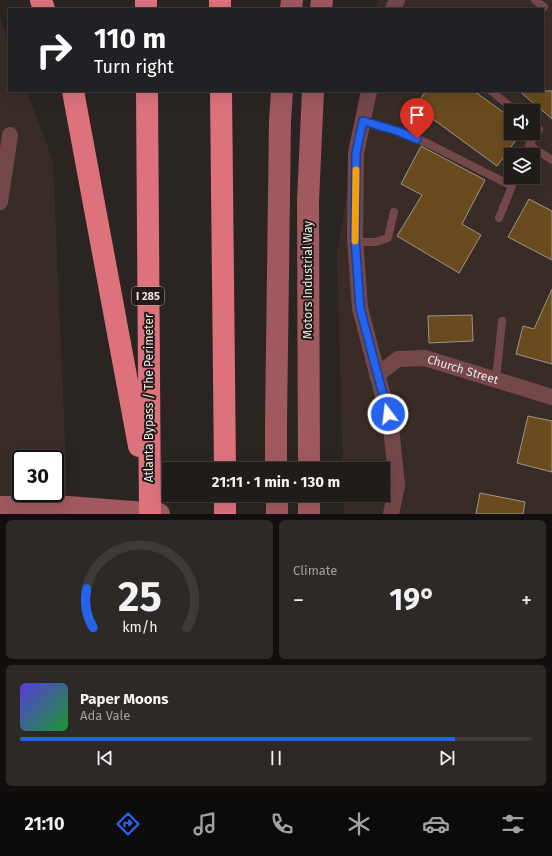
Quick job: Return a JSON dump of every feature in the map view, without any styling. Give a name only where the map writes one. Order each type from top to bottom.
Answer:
[{"type":"highway","points":[[73,92],[153,509]]},
{"type":"highway","name":"Atlanta Bypass / The Perimeter","points":[[147,92],[153,509]]},
{"type":"highway","points":[[221,92],[225,462]]},
{"type":"highway","points":[[225,502],[225,514]]},
{"type":"main road","points":[[276,462],[280,120],[282,92]]},
{"type":"main road","name":"Motors Industrial Way","points":[[309,462],[308,201],[313,92]]},
{"type":"main road","points":[[277,502],[277,514]]},
{"type":"main road","points":[[309,502],[309,514]]},
{"type":"main road","points":[[0,507],[153,509]]},
{"type":"street","points":[[369,92],[356,153],[355,242],[360,308],[391,428],[397,485],[391,514]]},
{"type":"street","points":[[0,202],[10,135]]},
{"type":"street","name":"Church Street","points":[[377,375],[398,359],[425,358],[552,397]]},
{"type":"lane","points":[[535,0],[544,7]]},
{"type":"lane","points":[[493,92],[508,104]]},
{"type":"lane","points":[[363,121],[397,131],[427,143],[512,186],[499,218]]},
{"type":"lane","points":[[532,140],[529,145],[552,160]]},
{"type":"lane","points":[[355,242],[376,242],[388,238],[394,212]]},
{"type":"lane","points":[[496,380],[502,321]]},
{"type":"shaded area","points":[[378,0],[552,0],[552,514],[344,514],[343,502],[390,502],[390,462],[343,462],[337,254],[363,92],[544,92],[544,8],[376,8]]},
{"type":"shaded area","points":[[0,19],[8,40],[8,92],[27,92],[53,161],[68,514],[0,514]]},
{"type":"building","points":[[552,91],[552,119],[540,109],[540,104],[534,104],[520,92]]},
{"type":"building","points":[[425,92],[475,92],[504,113],[504,140],[516,140],[510,148],[504,148],[504,156],[497,166],[415,106]]},
{"type":"building","points":[[421,146],[485,180],[462,224],[481,235],[459,273],[397,236],[422,195],[401,184]]},
{"type":"building","points":[[529,199],[552,211],[552,260],[508,237]]},
{"type":"building","points":[[552,289],[552,364],[516,354],[523,326],[534,329]]},
{"type":"building","points":[[472,315],[473,341],[429,343],[428,316]]},
{"type":"building","points":[[528,416],[552,421],[552,472],[517,463]]},
{"type":"building","points":[[480,493],[525,502],[523,514],[476,514]]},
{"type":"slow traffic","points":[[355,241],[356,170]]},
{"type":"route","points":[[388,414],[360,308],[355,238],[356,153],[363,121],[397,131],[417,139]]}]
